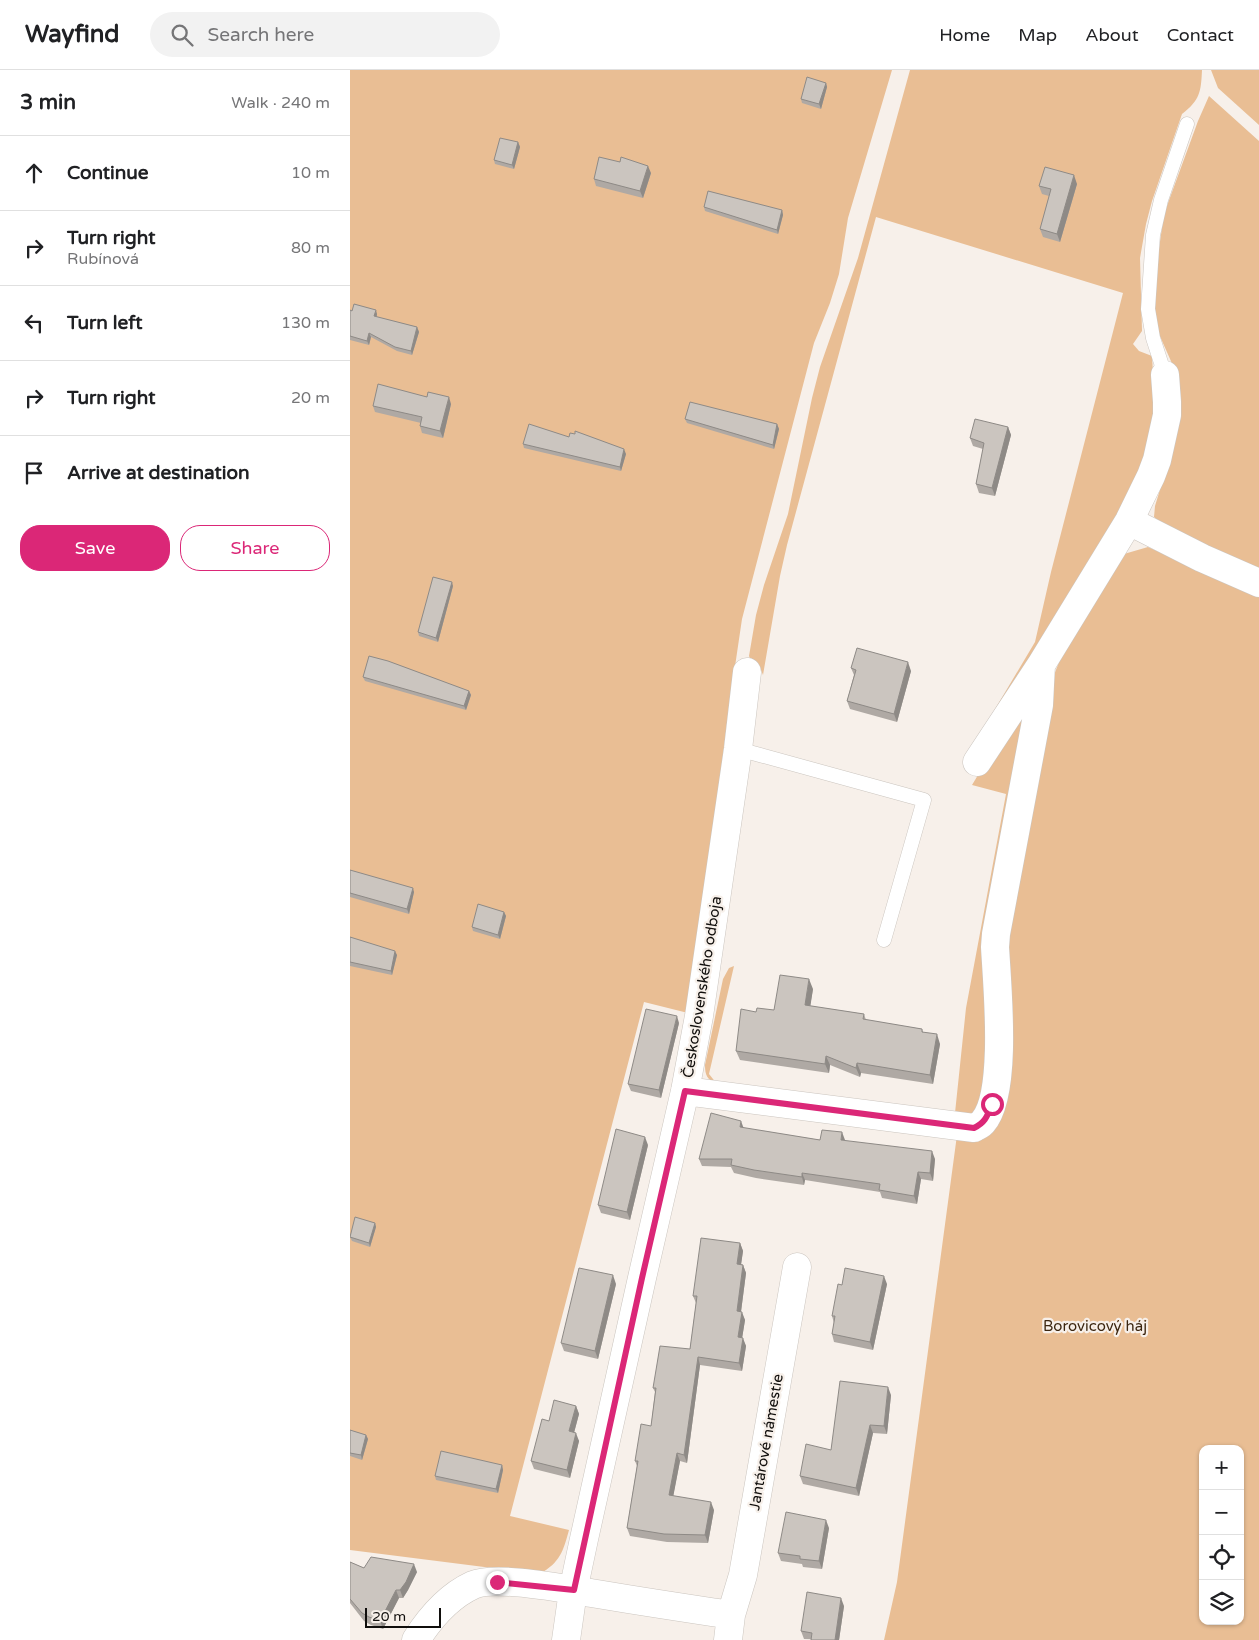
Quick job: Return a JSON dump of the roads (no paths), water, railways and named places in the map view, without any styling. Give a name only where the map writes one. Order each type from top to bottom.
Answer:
[{"type":"street","points":[[977,762],[1041,664],[1129,522],[1141,499],[1157,460],[1166,415],[1165,375]]},
{"type":"street","points":[[1129,522],[1202,558],[1259,583]]},
{"type":"street","points":[[685,1091],[974,1128],[982,1124],[992,1104],[998,1073],[996,934],[1039,705],[1041,664]]},
{"type":"street","name":"Československého odboja","points":[[574,1590],[685,1091],[699,1016],[748,672]]},
{"type":"street","name":"Jantárové námestie","points":[[574,1590],[730,1628],[743,1575],[797,1267]]},
{"type":"street","points":[[416,1640],[427,1622],[457,1594],[475,1584],[497,1582],[574,1590],[566,1640]]},
{"type":"lane","points":[[1165,375],[1150,325],[1148,309],[1151,254],[1160,200],[1188,124]]},
{"type":"lane","points":[[738,749],[924,800],[884,940]]},
{"type":"park label","name":"Borovicový háj","points":[[1095,1326]]}]
